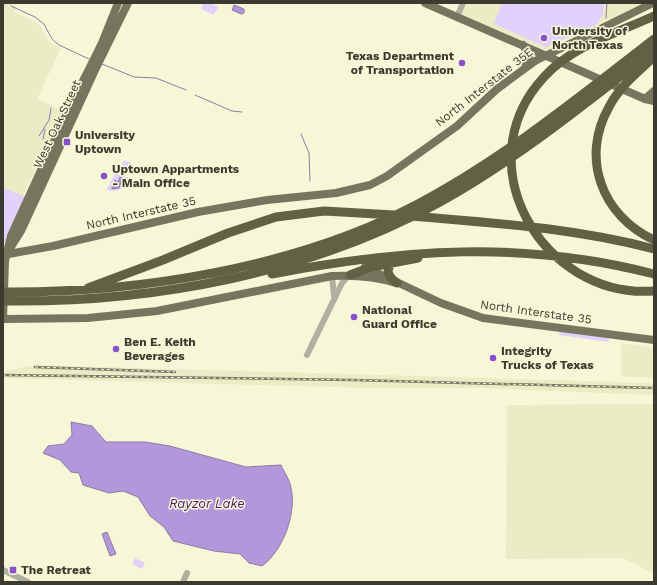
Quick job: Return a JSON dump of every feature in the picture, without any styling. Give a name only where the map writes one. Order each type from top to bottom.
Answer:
[{"type":"highway","points":[[654,16],[572,53],[554,66],[543,77],[525,104],[514,134],[512,154],[512,171],[515,189],[526,218],[535,234],[554,256],[584,277],[616,288],[638,292],[654,291]]},
{"type":"highway","points":[[221,280],[304,258],[345,245],[382,230],[440,202],[516,155],[595,91],[614,71],[654,39]]},
{"type":"highway","points":[[3,301],[23,297],[83,290],[143,285],[214,272],[255,263],[348,235],[418,204],[495,158],[623,74],[654,50]]},
{"type":"highway","points":[[654,57],[633,76],[609,106],[600,126],[596,152],[598,170],[603,188],[611,204],[621,217],[641,234],[654,240]]},
{"type":"highway","points":[[83,290],[244,227],[276,217],[311,211],[351,211],[537,227],[590,235],[654,249]]},
{"type":"highway","points":[[3,292],[23,297],[111,297],[170,290],[221,280],[393,255],[443,251],[511,251],[578,258],[654,274]]},
{"type":"highway","points":[[350,275],[368,267],[394,262],[436,256],[511,251]]},
{"type":"highway","points":[[394,262],[389,267],[388,272],[389,277],[397,283]]},
{"type":"main road","name":"West Oak Street","points":[[23,218],[68,110],[99,49],[118,3]]},
{"type":"main road","name":"West Oak Street","points":[[3,319],[4,255],[11,236],[23,218],[128,3]]},
{"type":"main road","points":[[425,3],[522,44],[644,99],[654,101]]},
{"type":"main road","name":"North Interstate 35E","points":[[418,153],[462,122],[497,89],[545,55],[653,3]]},
{"type":"main road","points":[[522,44],[528,51],[529,56],[524,69]]},
{"type":"main road","points":[[644,99],[654,91]]},
{"type":"main road","name":"North Interstate 35","points":[[4,255],[53,246],[198,212],[267,200],[336,193],[359,188],[376,182],[418,153]]},
{"type":"main road","name":"North Interstate 35","points":[[3,319],[88,318],[157,311],[332,276],[368,267],[397,283],[444,304],[483,318],[654,340]]},
{"type":"main road","name":"North Interstate 35","points":[[332,276],[350,275],[372,277],[397,283]]},
{"type":"street","points":[[457,17],[463,3]]},
{"type":"street","points":[[307,355],[332,301],[344,280],[350,275]]},
{"type":"street","points":[[332,276],[334,291],[332,301]]},
{"type":"street","points":[[3,570],[28,582]]},
{"type":"street","points":[[183,582],[187,573]]},
{"type":"shaded area","points":[[3,3],[18,3],[14,12],[33,20],[41,27],[49,42],[61,48],[37,99],[63,111],[3,239]]},
{"type":"shaded area","points":[[203,3],[211,3],[218,7],[214,15],[201,9]]},
{"type":"shaded area","name":"University of North Texas","points":[[467,3],[643,3],[545,50],[462,15]]},
{"type":"shaded area","name":"University of North Texas","points":[[502,3],[604,3],[603,15],[596,25],[546,47],[494,24]]},
{"type":"shaded area","points":[[124,160],[131,163],[125,175],[118,172]]},
{"type":"shaded area","points":[[115,173],[132,179],[132,183],[126,185],[122,189],[109,191],[107,189]]},
{"type":"shaded area","points":[[3,188],[28,198],[7,243],[3,243]]},
{"type":"shaded area","points":[[560,331],[609,337],[609,342],[559,335]]},
{"type":"shaded area","points":[[621,343],[650,347],[654,349],[654,378],[624,377],[621,373]]},
{"type":"shaded area","points":[[35,365],[654,383],[654,395],[477,388],[370,388],[5,378],[6,371]]},
{"type":"shaded area","points":[[654,404],[654,574],[623,558],[506,559],[507,405]]},
{"type":"shaded area","points":[[135,558],[145,563],[142,569],[132,564]]},
{"type":"water","points":[[234,5],[244,9],[244,13],[241,14],[232,10]]},
{"type":"water","points":[[120,177],[126,180],[124,183],[121,182],[119,188],[112,189],[112,187],[116,186],[113,185],[116,182],[114,180],[118,182]]},
{"type":"water","name":"Rayzor Lake","points":[[71,422],[92,426],[106,442],[145,442],[170,446],[246,467],[281,465],[290,485],[292,498],[290,520],[282,541],[270,559],[262,566],[249,563],[240,554],[214,551],[173,541],[164,527],[150,516],[138,497],[123,491],[109,493],[83,485],[79,473],[71,472],[60,460],[43,453],[48,446],[64,444],[72,435]]},
{"type":"water","points":[[107,532],[116,554],[110,556],[102,534]]},
{"type":"waterway","points":[[606,18],[607,3]]},
{"type":"waterway","points":[[11,6],[35,17],[44,24],[52,39],[59,45],[89,59]]},
{"type":"waterway","points":[[102,64],[134,77],[156,78],[186,90]]},
{"type":"waterway","points":[[195,95],[232,111],[242,112]]},
{"type":"waterway","points":[[39,136],[49,120],[51,108]]},
{"type":"waterway","points":[[43,139],[45,129]]},
{"type":"waterway","points":[[301,134],[309,153],[310,181]]},
{"type":"railway","points":[[35,367],[175,372]]},
{"type":"railway","points":[[3,375],[354,380],[654,388]]},
{"type":"place","name":"University of North Texas","points":[[544,38]]},
{"type":"place","name":"Texas Department of Transportation","points":[[462,63]]},
{"type":"place","name":"University Uptown","points":[[67,142]]},
{"type":"place","name":"Uptown Appartments - Main Office","points":[[104,176]]},
{"type":"place","name":"National Guard Office","points":[[354,317]]},
{"type":"place","name":"Ben E. Keith Beverages","points":[[116,349]]},
{"type":"place","name":"Integrity Trucks of Texas","points":[[493,358]]},
{"type":"place","name":"The Retreat","points":[[13,570]]}]
